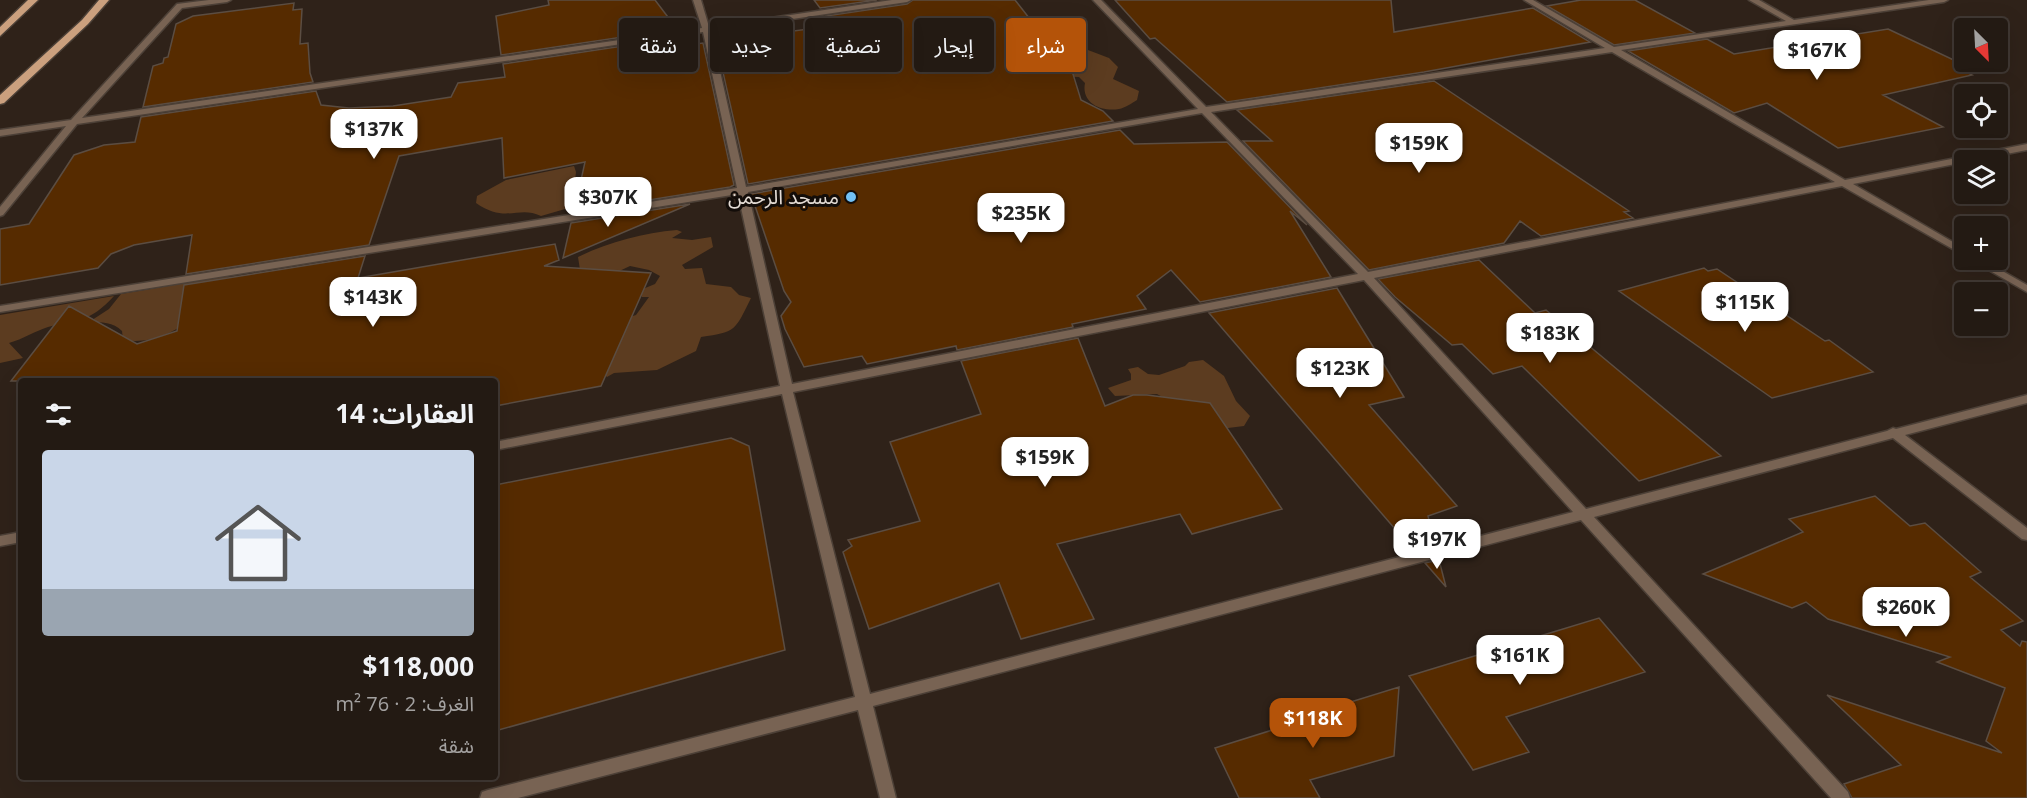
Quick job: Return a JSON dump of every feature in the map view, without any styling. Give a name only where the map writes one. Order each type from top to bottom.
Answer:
[{"type":"main road","points":[[0,33],[33,0]]},
{"type":"main road","points":[[0,101],[85,22],[104,0]]},
{"type":"street","points":[[0,213],[74,122],[183,3],[227,0]]},
{"type":"street","points":[[697,0],[707,31],[787,390],[888,798]]},
{"type":"street","points":[[0,133],[907,0]]},
{"type":"street","points":[[1098,0],[1365,275],[1842,798]]},
{"type":"street","points":[[1528,0],[1609,49],[1954,247]]},
{"type":"street","points":[[1753,0],[1791,21]]},
{"type":"street","points":[[0,309],[743,190],[1205,111],[1791,21],[1944,0]]},
{"type":"street","points":[[498,445],[1841,181],[2027,147]]},
{"type":"street","points":[[1994,270],[2027,289]]},
{"type":"street","points":[[488,798],[1583,516],[1893,432],[2027,399]]},
{"type":"street","points":[[1893,432],[2027,535]]},
{"type":"street","points":[[0,541],[18,538]]},
{"type":"shaded area","points":[[1086,45],[1088,50],[1109,58],[1118,67],[1113,79],[1139,91],[1137,100],[1126,107],[1112,110],[1099,107],[1089,101],[1086,96],[1085,83],[1079,77],[1048,76],[1047,72],[1086,72]]},
{"type":"shaded area","points":[[574,166],[576,172],[572,207],[541,216],[525,212],[496,212],[476,203],[477,196],[506,180]]},
{"type":"shaded area","points":[[677,230],[682,232],[672,238],[692,240],[711,237],[713,247],[682,265],[685,269],[702,268],[706,284],[731,287],[739,295],[751,298],[742,317],[734,328],[701,337],[696,351],[657,370],[614,373],[607,377],[598,369],[604,325],[636,315],[649,297],[642,297],[638,291],[655,284],[660,276],[649,270],[630,266],[613,274],[580,270],[578,257],[626,239]]},
{"type":"shaded area","points":[[227,276],[229,282],[195,315],[170,333],[156,338],[140,341],[123,340],[122,331],[115,326],[103,322],[89,322],[109,309],[121,294]]},
{"type":"shaded area","points":[[114,296],[91,315],[48,327],[9,343],[23,358],[0,363],[0,315]]},
{"type":"shaded area","points":[[1203,360],[1224,376],[1236,401],[1250,416],[1244,426],[1220,429],[1157,394],[1115,396],[1108,388],[1131,380],[1128,369],[1138,367],[1148,374],[1159,375],[1185,366],[1189,362]]},
{"type":"building","points":[[548,0],[655,0],[669,18],[619,18],[619,38],[501,55],[496,16],[549,5]]},
{"type":"building","points":[[814,0],[877,0],[820,8]]},
{"type":"building","points":[[913,0],[1015,0],[1029,18],[1006,18],[1006,72],[1071,72],[1081,100],[1103,111],[1113,121],[748,184],[723,72],[793,72],[793,31],[805,30],[805,72],[902,72],[902,18],[827,18],[826,16],[907,4]]},
{"type":"building","points":[[1115,0],[1391,0],[1394,32],[1533,8],[1590,42],[1424,72],[1227,102],[1155,38],[1150,39]]},
{"type":"building","points":[[1581,0],[1635,0],[1695,33],[1614,45],[1547,6]]},
{"type":"building","points":[[294,3],[293,10],[302,9],[300,44],[308,43],[310,73],[313,82],[143,107],[153,66],[163,63],[164,58],[168,57],[176,24],[193,16]]},
{"type":"building","points":[[1888,29],[1954,60],[1954,72],[1972,72],[1968,73],[1972,75],[1883,95],[1943,127],[1838,148],[1767,103],[1734,113],[1628,51],[1707,39],[1734,54]]},
{"type":"building","points":[[703,43],[734,185],[574,212],[585,162],[504,178],[502,138],[399,156],[369,245],[186,274],[192,235],[134,245],[111,254],[98,268],[0,285],[0,229],[29,224],[74,155],[104,145],[135,142],[141,117],[316,91],[321,105],[349,108],[393,106],[451,97],[458,83],[505,77],[503,64],[619,47],[619,72],[698,72],[698,44]]},
{"type":"building","points":[[1434,81],[1629,211],[1624,212],[1633,218],[1541,236],[1520,221],[1504,243],[1369,270],[1243,141],[1272,141],[1237,110]]},
{"type":"building","points":[[1120,130],[1134,144],[1227,142],[1307,225],[1290,211],[1331,277],[1200,302],[1171,270],[1137,296],[1146,309],[1072,324],[1073,327],[957,350],[956,346],[867,364],[862,356],[804,367],[781,316],[791,302],[784,291],[751,194]]},
{"type":"building","points":[[690,204],[563,258],[571,223]]},
{"type":"building","points":[[555,244],[559,260],[544,266],[651,273],[601,386],[498,405],[498,378],[18,378],[18,381],[11,381],[69,306],[137,344],[177,331],[184,285],[365,256],[358,278]]},
{"type":"building","points":[[1479,260],[1535,313],[1546,310],[1721,456],[1639,481],[1522,366],[1493,374],[1462,344],[1452,345],[1395,297],[1378,279]]},
{"type":"building","points":[[1704,268],[1708,271],[1717,269],[1825,341],[1829,340],[1873,372],[1772,398],[1619,291]]},
{"type":"building","points":[[1337,288],[1404,397],[1369,405],[1457,506],[1428,516],[1435,545],[1414,551],[1209,313]]},
{"type":"building","points":[[1078,338],[1105,406],[1133,395],[1210,403],[1282,509],[1192,534],[1180,514],[1057,544],[1094,619],[1021,639],[999,583],[869,629],[843,552],[852,546],[848,540],[920,521],[890,442],[981,414],[961,361]]},
{"type":"building","points":[[731,438],[749,446],[785,650],[498,730],[498,484]]},
{"type":"building","points":[[1875,496],[1910,526],[1925,523],[1981,572],[1970,577],[2023,621],[2001,630],[2020,646],[2022,641],[2027,642],[2027,798],[1852,798],[1844,784],[1901,765],[1827,695],[2002,753],[1986,741],[2005,688],[1937,662],[1950,657],[1828,619],[1806,602],[1792,608],[1703,574],[1803,532],[1789,519]]},
{"type":"building","points":[[1439,560],[1446,587],[1425,563]]},
{"type":"building","points":[[1599,618],[1645,672],[1506,717],[1529,752],[1473,770],[1409,676]]},
{"type":"building","points":[[1399,687],[1394,756],[1310,780],[1320,798],[1239,798],[1215,748],[1301,721],[1299,718]]},
{"type":"place","name":"مسجد الرحمن","points":[[851,197]]}]
